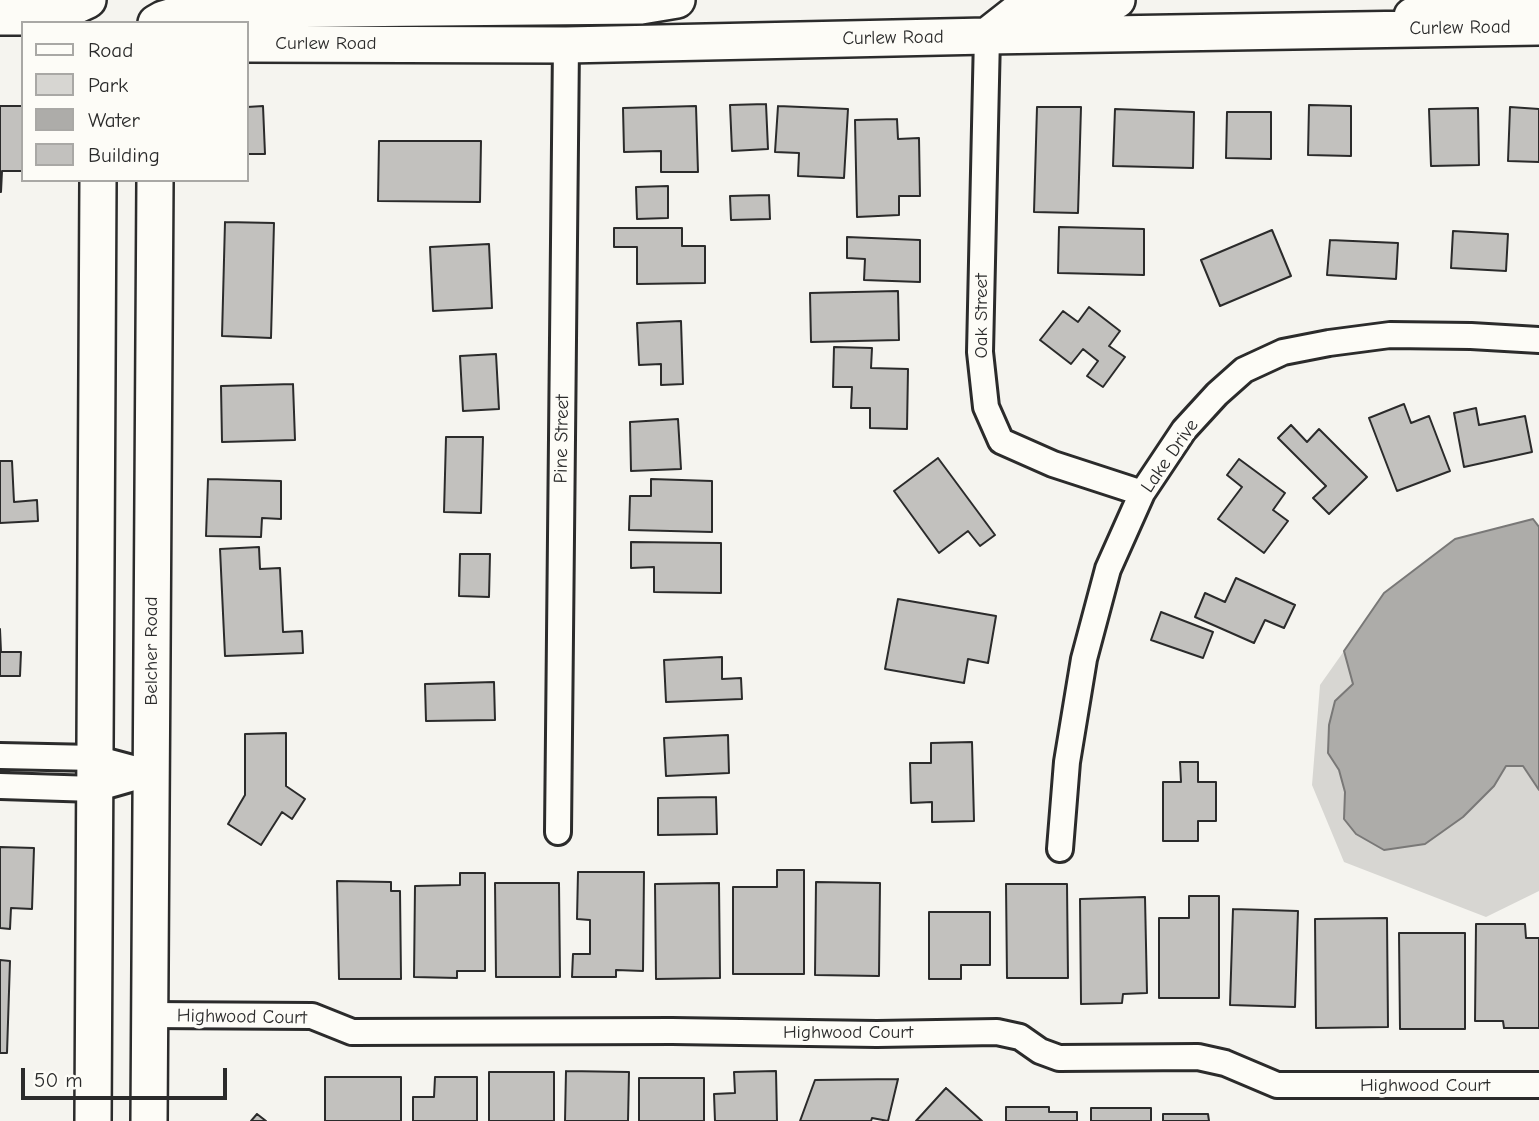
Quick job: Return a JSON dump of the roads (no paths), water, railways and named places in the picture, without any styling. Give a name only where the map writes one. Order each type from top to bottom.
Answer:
[{"type":"main road","points":[[158,15],[227,10],[641,6],[677,0]]},
{"type":"main road","points":[[987,36],[1015,13],[1044,5],[1075,5],[1117,0]]},
{"type":"main road","points":[[1365,30],[1460,3],[1539,2]]},
{"type":"main road","points":[[30,21],[35,16],[87,9]]},
{"type":"main road","name":"Curlew Road","points":[[248,44],[566,45],[1539,27]]},
{"type":"main road","points":[[77,182],[77,328],[96,491]]},
{"type":"main road","points":[[93,1121],[98,182]]},
{"type":"main road","points":[[132,182],[130,432],[152,588]]},
{"type":"main road","name":"Belcher Road","points":[[149,1121],[155,182]]},
{"type":"main road","points":[[153,530],[174,253],[174,182]]},
{"type":"street","name":"Oak Street","points":[[987,36],[980,352],[986,407],[1001,441],[1053,464],[1142,493]]},
{"type":"street","name":"Pine Street","points":[[558,832],[566,45]]},
{"type":"street","name":"Lake Drive","points":[[1060,849],[1067,762],[1084,659],[1108,569],[1142,493],[1184,430],[1217,394],[1244,370],[1283,352],[1329,343],[1390,335],[1539,340]]},
{"type":"street","points":[[0,756],[95,774]]},
{"type":"street","points":[[0,786],[95,774],[151,774]]},
{"type":"street","name":"Highwood Court","points":[[149,1015],[312,1016],[352,1032],[997,1032],[1020,1037],[1040,1051],[1059,1058],[1198,1057],[1225,1063],[1277,1085],[1539,1085]]},
{"type":"water","points":[[1533,519],[1539,527],[1539,790],[1523,766],[1506,766],[1494,786],[1463,817],[1425,844],[1384,850],[1356,834],[1344,819],[1345,792],[1339,770],[1328,753],[1329,725],[1335,701],[1353,684],[1344,651],[1384,593],[1455,539]]}]
